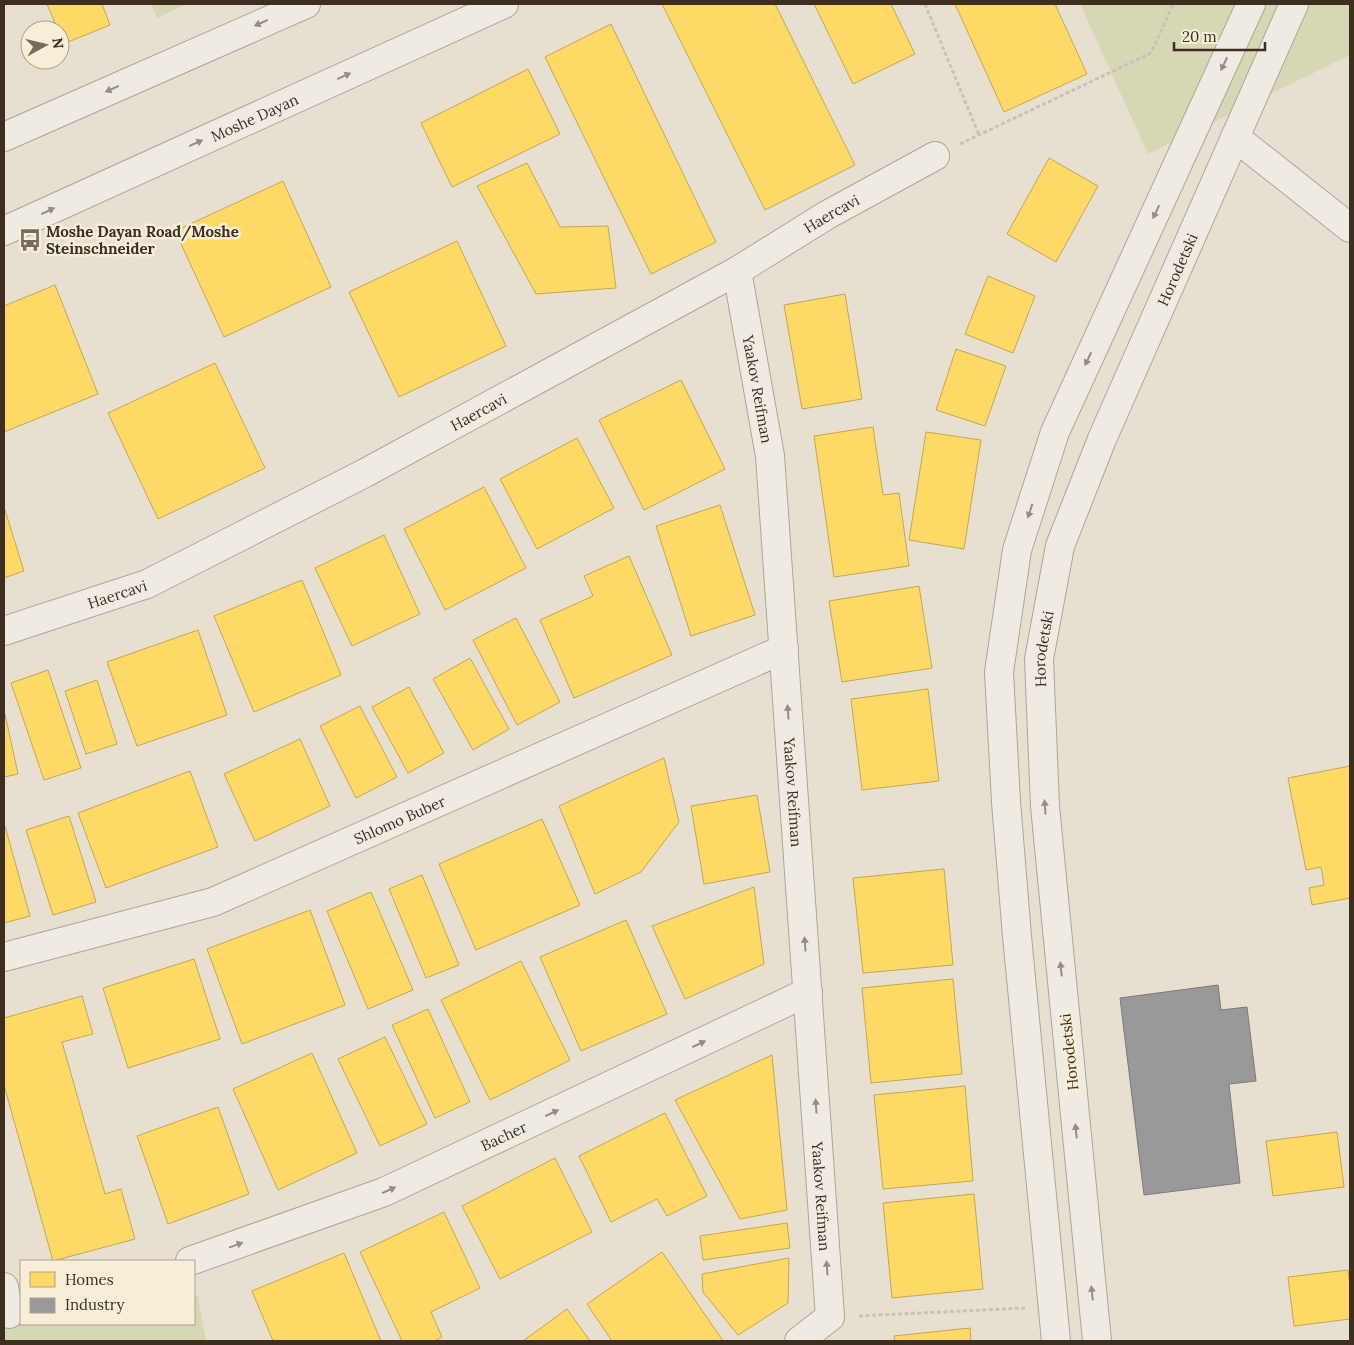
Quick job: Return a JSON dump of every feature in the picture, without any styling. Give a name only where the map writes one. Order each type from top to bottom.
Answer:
[{"type":"street","points":[[4,137],[306,4]]},
{"type":"street","name":"Moshe Dayan","points":[[4,231],[504,4]]},
{"type":"street","points":[[1056,1341],[1016,926],[1006,802],[999,672],[1017,550],[1055,432],[1251,4]]},
{"type":"street","name":"Horodetski","points":[[1097,1341],[1045,806],[1039,659],[1060,546],[1102,439],[1294,4]]},
{"type":"street","points":[[1235,137],[1350,228]]},
{"type":"street","name":"Haercavi","points":[[4,631],[147,584],[365,473],[737,271],[827,215],[934,156]]},
{"type":"street","name":"Yaakov Reifman","points":[[737,271],[770,456],[830,1317]]},
{"type":"street","name":"Shlomo Buber","points":[[4,957],[212,902],[784,649]]},
{"type":"street","name":"Bacher","points":[[193,1260],[384,1192],[808,992]]},
{"type":"street","points":[[4,1287],[11,1313]]},
{"type":"street","points":[[799,1341],[830,1317]]},
{"type":"path","points":[[926,4],[979,134]]},
{"type":"path","points":[[934,156],[1151,53],[1173,4]]},
{"type":"path","points":[[830,1317],[1053,1308]]},
{"type":"green space","points":[[151,4],[187,4],[157,18]]},
{"type":"green space","points":[[1080,4],[1350,4],[1350,55],[1148,154]]},
{"type":"green space","points":[[195,1296],[198,1296],[206,1341],[4,1341],[4,1318],[20,1316],[20,1325],[195,1325]]},
{"type":"building: Homes","points":[[47,4],[102,4],[110,25],[70,41],[70,20],[54,20]]},
{"type":"building: Homes","points":[[662,4],[775,4],[855,165],[765,210]]},
{"type":"building: Homes","points":[[814,4],[891,4],[915,54],[853,84]]},
{"type":"building: Homes","points":[[955,4],[1055,4],[1087,74],[1004,112]]},
{"type":"building: Homes","points":[[611,24],[716,242],[651,274],[545,57]]},
{"type":"building: Homes","points":[[528,69],[560,134],[452,187],[421,123]]},
{"type":"building: Homes","points":[[1049,158],[1098,186],[1056,262],[1007,234]]},
{"type":"building: Homes","points":[[527,163],[560,227],[608,226],[616,288],[536,294],[477,186]]},
{"type":"building: Homes","points":[[283,181],[331,287],[224,337],[175,231]]},
{"type":"building: Homes","points":[[457,241],[506,346],[399,397],[349,292]]},
{"type":"building: Homes","points":[[988,276],[1035,296],[1013,353],[965,334]]},
{"type":"building: Homes","points":[[55,285],[98,394],[4,432],[4,306]]},
{"type":"building: Homes","points":[[845,294],[862,399],[802,409],[784,305]]},
{"type":"building: Homes","points":[[956,349],[1006,366],[985,426],[936,410]]},
{"type":"building: Homes","points":[[215,363],[265,468],[158,519],[108,413]]},
{"type":"building: Homes","points":[[681,380],[725,469],[644,510],[599,420]]},
{"type":"building: Homes","points":[[873,427],[883,495],[899,493],[909,566],[834,577],[814,436]]},
{"type":"building: Homes","points":[[926,432],[981,440],[964,549],[909,540]]},
{"type":"building: Homes","points":[[577,438],[614,508],[537,549],[500,479]]},
{"type":"building: Homes","points":[[484,487],[526,568],[445,610],[404,529]]},
{"type":"building: Homes","points":[[720,505],[755,615],[691,636],[656,526]]},
{"type":"building: Homes","points":[[4,507],[24,571],[4,578]]},
{"type":"building: Homes","points":[[384,535],[420,614],[352,646],[315,568]]},
{"type":"building: Homes","points":[[629,556],[672,655],[574,698],[540,620],[593,596],[584,576]]},
{"type":"building: Homes","points":[[302,580],[341,675],[254,712],[214,616]]},
{"type":"building: Homes","points":[[919,586],[932,668],[842,682],[829,601]]},
{"type":"building: Homes","points":[[516,618],[560,702],[517,725],[473,640]]},
{"type":"building: Homes","points":[[198,630],[227,715],[137,746],[107,662]]},
{"type":"building: Homes","points":[[470,658],[509,729],[473,750],[433,679]]},
{"type":"building: Homes","points":[[48,670],[81,768],[44,780],[11,683]]},
{"type":"building: Homes","points":[[97,680],[117,744],[86,754],[65,691]]},
{"type":"building: Homes","points":[[409,687],[444,753],[408,773],[372,707]]},
{"type":"building: Homes","points":[[928,689],[939,781],[862,790],[851,699]]},
{"type":"building: Homes","points":[[360,706],[397,777],[356,798],[320,726]]},
{"type":"building: Homes","points":[[4,715],[18,774],[4,777]]},
{"type":"building: Homes","points":[[300,739],[330,806],[255,841],[224,774]]},
{"type":"building: Homes","points":[[664,758],[679,822],[641,872],[595,894],[559,806]]},
{"type":"building: Homes","points":[[1350,766],[1350,898],[1312,905],[1309,888],[1324,885],[1321,867],[1306,870],[1288,778]]},
{"type":"building: Homes","points":[[190,771],[218,847],[106,888],[78,813]]},
{"type":"building: Homes","points":[[757,795],[770,872],[704,884],[691,806]]},
{"type":"building: Homes","points":[[69,816],[96,902],[53,915],[26,830]]},
{"type":"building: Homes","points":[[542,819],[580,905],[476,950],[439,864]]},
{"type":"building: Homes","points":[[4,827],[30,916],[4,923]]},
{"type":"building: Homes","points":[[944,869],[953,965],[863,973],[853,878]]},
{"type":"building: Homes","points":[[422,875],[459,965],[426,978],[389,889]]},
{"type":"building: Homes","points":[[754,887],[764,964],[685,999],[652,926]]},
{"type":"building: Homes","points":[[371,892],[413,990],[368,1009],[327,911]]},
{"type":"building: Homes","points":[[310,910],[345,1005],[242,1044],[207,949]]},
{"type":"building: Homes","points":[[626,920],[667,1014],[581,1051],[540,957]]},
{"type":"building: Homes","points":[[194,959],[220,1039],[128,1068],[103,988]]},
{"type":"building: Homes","points":[[521,961],[570,1060],[490,1100],[441,1000]]},
{"type":"building: Homes","points":[[953,979],[962,1074],[871,1083],[862,988]]},
{"type":"building: Homes","points":[[82,996],[93,1034],[62,1042],[105,1194],[121,1189],[135,1239],[53,1260],[4,1085],[4,1018]]},
{"type":"building: Homes","points":[[428,1009],[470,1102],[435,1118],[392,1025]]},
{"type":"building: Homes","points":[[385,1037],[427,1124],[380,1146],[338,1059]]},
{"type":"building: Homes","points":[[312,1053],[357,1153],[278,1190],[233,1089]]},
{"type":"building: Homes","points":[[772,1055],[787,1210],[740,1219],[675,1100]]},
{"type":"building: Homes","points":[[965,1086],[973,1181],[883,1189],[874,1095]]},
{"type":"building: Homes","points":[[218,1107],[249,1194],[168,1224],[137,1136]]},
{"type":"building: Homes","points":[[665,1113],[707,1196],[667,1216],[657,1199],[611,1222],[579,1156]]},
{"type":"building: Homes","points":[[1337,1132],[1344,1187],[1273,1196],[1266,1141]]},
{"type":"building: Homes","points":[[555,1158],[592,1232],[500,1279],[462,1206]]},
{"type":"building: Homes","points":[[974,1194],[983,1289],[892,1298],[883,1203]]},
{"type":"building: Homes","points":[[444,1212],[480,1288],[431,1312],[442,1337],[434,1341],[402,1341],[360,1252]]},
{"type":"building: Homes","points":[[787,1223],[790,1248],[703,1260],[700,1236]]},
{"type":"building: Homes","points":[[662,1252],[723,1341],[612,1341],[587,1304]]},
{"type":"building: Homes","points":[[344,1253],[381,1341],[273,1341],[252,1291]]},
{"type":"building: Homes","points":[[789,1258],[788,1303],[738,1335],[703,1292],[702,1274]]},
{"type":"building: Homes","points":[[1348,1270],[1350,1319],[1294,1326],[1288,1277]]},
{"type":"building: Homes","points":[[567,1309],[590,1341],[523,1341]]},
{"type":"building: Homes","points":[[970,1328],[971,1341],[895,1341],[894,1336]]},
{"type":"building: Industry","points":[[1218,985],[1221,1010],[1247,1007],[1256,1081],[1229,1084],[1240,1183],[1144,1195],[1120,998]]},
{"type":"place","name":"Moshe Dayan Road/Moshe Steinschneider","points":[[30,240]]}]
